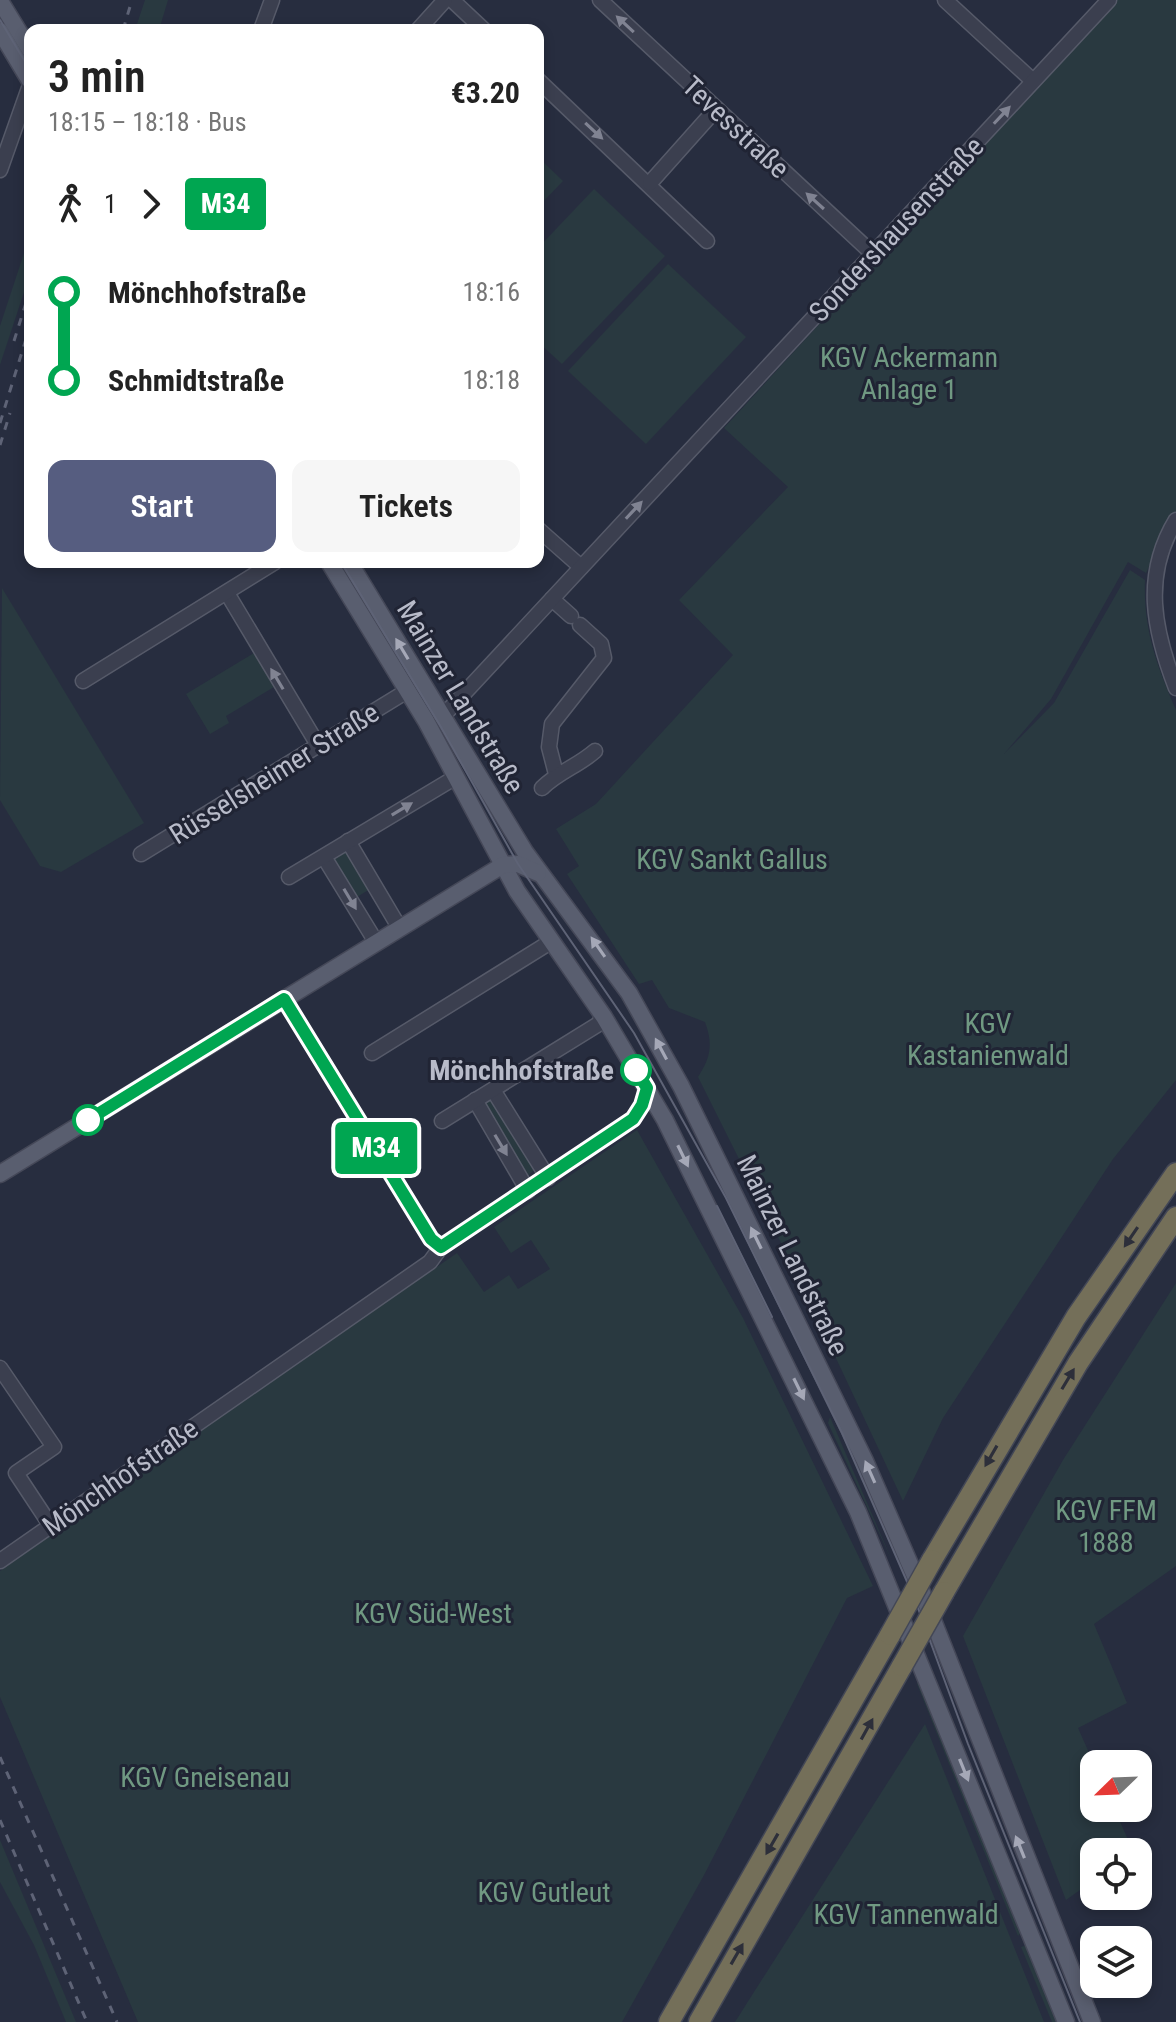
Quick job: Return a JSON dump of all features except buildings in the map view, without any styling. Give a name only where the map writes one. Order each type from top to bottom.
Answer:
[{"type":"highway","points":[[669,2022],[932,1560],[1076,1317],[1176,1173]]},
{"type":"highway","points":[[699,2022],[1078,1363],[1176,1217]]},
{"type":"main road","points":[[0,1],[24,40]]},
{"type":"main road","points":[[0,31],[24,73]]},
{"type":"main road","name":"Mainzer Landstraße","points":[[333,568],[407,691],[503,865],[604,1017],[665,1120],[858,1512],[1066,2022]]},
{"type":"main road","name":"Mainzer Landstraße","points":[[353,568],[507,823],[597,945],[646,1019],[841,1410],[919,1585],[1092,2022]]},
{"type":"main road","points":[[503,865],[512,844],[507,823]]},
{"type":"main road","points":[[477,881],[487,853],[483,828]]},
{"type":"main road","points":[[0,1174],[503,865],[518,864],[543,875]]},
{"type":"street","points":[[263,24],[272,0]]},
{"type":"street","points":[[423,24],[445,0]]},
{"type":"street","points":[[452,0],[478,24]]},
{"type":"street","name":"Tevesstraße","points":[[600,0],[873,254]]},
{"type":"street","points":[[945,0],[1033,81]]},
{"type":"street","name":"Sondershausenstraße","points":[[443,716],[1109,0]]},
{"type":"street","points":[[544,86],[650,183],[707,241]]},
{"type":"street","points":[[0,170],[24,100]]},
{"type":"street","points":[[650,183],[716,109]]},
{"type":"street","points":[[1176,520],[1159,559],[1154,601],[1159,640],[1176,688]]},
{"type":"street","points":[[544,534],[581,567]]},
{"type":"street","points":[[83,681],[266,568]]},
{"type":"street","points":[[227,593],[318,745]]},
{"type":"street","points":[[552,599],[601,644],[604,658],[552,724],[549,747],[556,774]]},
{"type":"street","name":"Rüsselsheimer Straße","points":[[141,854],[407,691]]},
{"type":"street","points":[[542,788],[556,774],[580,765],[595,751]]},
{"type":"street","points":[[289,877],[456,777]]},
{"type":"street","points":[[348,841],[399,927]]},
{"type":"street","points":[[324,857],[376,942]]},
{"type":"street","points":[[372,1053],[552,941]]},
{"type":"street","points":[[284,999],[431,1239],[441,1247]]},
{"type":"street","points":[[442,1121],[597,1025],[604,1017]]},
{"type":"street","points":[[633,1119],[642,1105],[647,1088]]},
{"type":"street","points":[[493,1090],[548,1178]]},
{"type":"street","points":[[475,1100],[528,1191]]},
{"type":"street","points":[[633,1119],[648,1116],[665,1120]]},
{"type":"street","name":"Mönchhofstraße","points":[[0,1561],[430,1262],[441,1247],[633,1119]]},
{"type":"street","points":[[0,1368],[54,1447],[16,1473],[51,1526]]},
{"type":"green space","points":[[145,0],[168,0],[161,24],[137,24]]},
{"type":"green space","points":[[1117,0],[1176,0],[1176,511],[1146,573],[1128,562],[1051,699],[1004,754],[1054,703],[1130,570],[1145,580],[1146,615],[1153,647],[1176,710],[1176,1080],[1113,1159],[943,1418],[903,1501],[797,1275],[698,1077],[709,1050],[705,1022],[669,1008],[652,980],[639,984],[567,874],[579,866],[556,829],[596,804],[733,655],[679,600],[788,487],[724,428]]},
{"type":"green space","points":[[544,163],[563,181],[544,201]]},
{"type":"green space","points":[[594,189],[665,256],[562,364],[544,348],[544,242]]},
{"type":"green space","points":[[24,253],[24,292],[0,365],[0,326]]},
{"type":"green space","points":[[668,264],[746,337],[646,444],[568,371]]},
{"type":"green space","points":[[2,588],[144,823],[61,872],[40,866],[0,800]]},
{"type":"green space","points":[[254,653],[274,687],[226,716],[229,723],[210,734],[186,694]]},
{"type":"green space","points":[[346,852],[370,889],[357,897],[334,860]]},
{"type":"green space","points":[[491,1099],[537,1167],[527,1177],[484,1103]]},
{"type":"green space","points":[[637,1130],[743,1318],[873,1586],[847,1598],[703,1877],[622,2022],[138,2022],[0,1697],[0,1571],[457,1253],[484,1292],[509,1275],[518,1289],[550,1269],[531,1240],[511,1253],[494,1227]]},
{"type":"green space","name":"KGV FFM 1888","points":[[1176,1283],[1176,1566],[1094,1624],[1127,1703],[1078,1728],[1088,1750],[1080,1750],[1080,1822],[1120,1822],[1127,1838],[1080,1838],[1080,1890],[1066,1900],[963,1636],[1063,1460]]},
{"type":"green space","points":[[830,1417],[893,1563],[828,1423]]},
{"type":"green space","points":[[921,1675],[1022,1931],[1018,1936],[917,1684]]},
{"type":"green space","name":"KGV Tannenwald","points":[[925,1724],[1044,2022],[735,2022],[747,2003]]},
{"type":"green space","points":[[0,1840],[76,2022],[66,2022],[34,1945],[0,1882]]},
{"type":"green space","points":[[1027,1945],[1059,2022],[1052,2022],[1021,1947]]},
{"type":"tram line","points":[[0,20],[24,60]]},
{"type":"tram line","points":[[345,568],[441,727],[518,864],[634,1033],[726,1198],[842,1433],[915,1600],[968,1744],[1080,2022]]},
{"type":"tram line","points":[[717,1206],[772,1317]]},
{"type":"railway","points":[[125,24],[132,0]]},
{"type":"railway","points":[[14,341],[24,309]]},
{"type":"railway","points":[[0,423],[24,345]]},
{"type":"railway","points":[[0,445],[10,413]]},
{"type":"railway","points":[[0,1757],[117,2022]]},
{"type":"railway","points":[[0,1820],[87,2022]]},
{"type":"bus line","name":"M34","points":[[88,1120],[284,999],[431,1239],[441,1247],[449,1245],[633,1119],[642,1105],[647,1088],[636,1070]]},
{"type":"place","name":"Mönchhofstraße","points":[[636,1070]]},
{"type":"park label","name":"KGV Ackermann Anlage 1","points":[[909,373]]},
{"type":"park label","name":"KGV Sankt Gallus","points":[[732,859]]},
{"type":"park label","name":"KGV Kastanienwald","points":[[988,1039]]},
{"type":"park label","name":"KGV Süd-West","points":[[433,1613]]},
{"type":"park label","name":"KGV Gneisenau","points":[[205,1777]]},
{"type":"park label","name":"KGV Gutleut","points":[[544,1892]]}]
